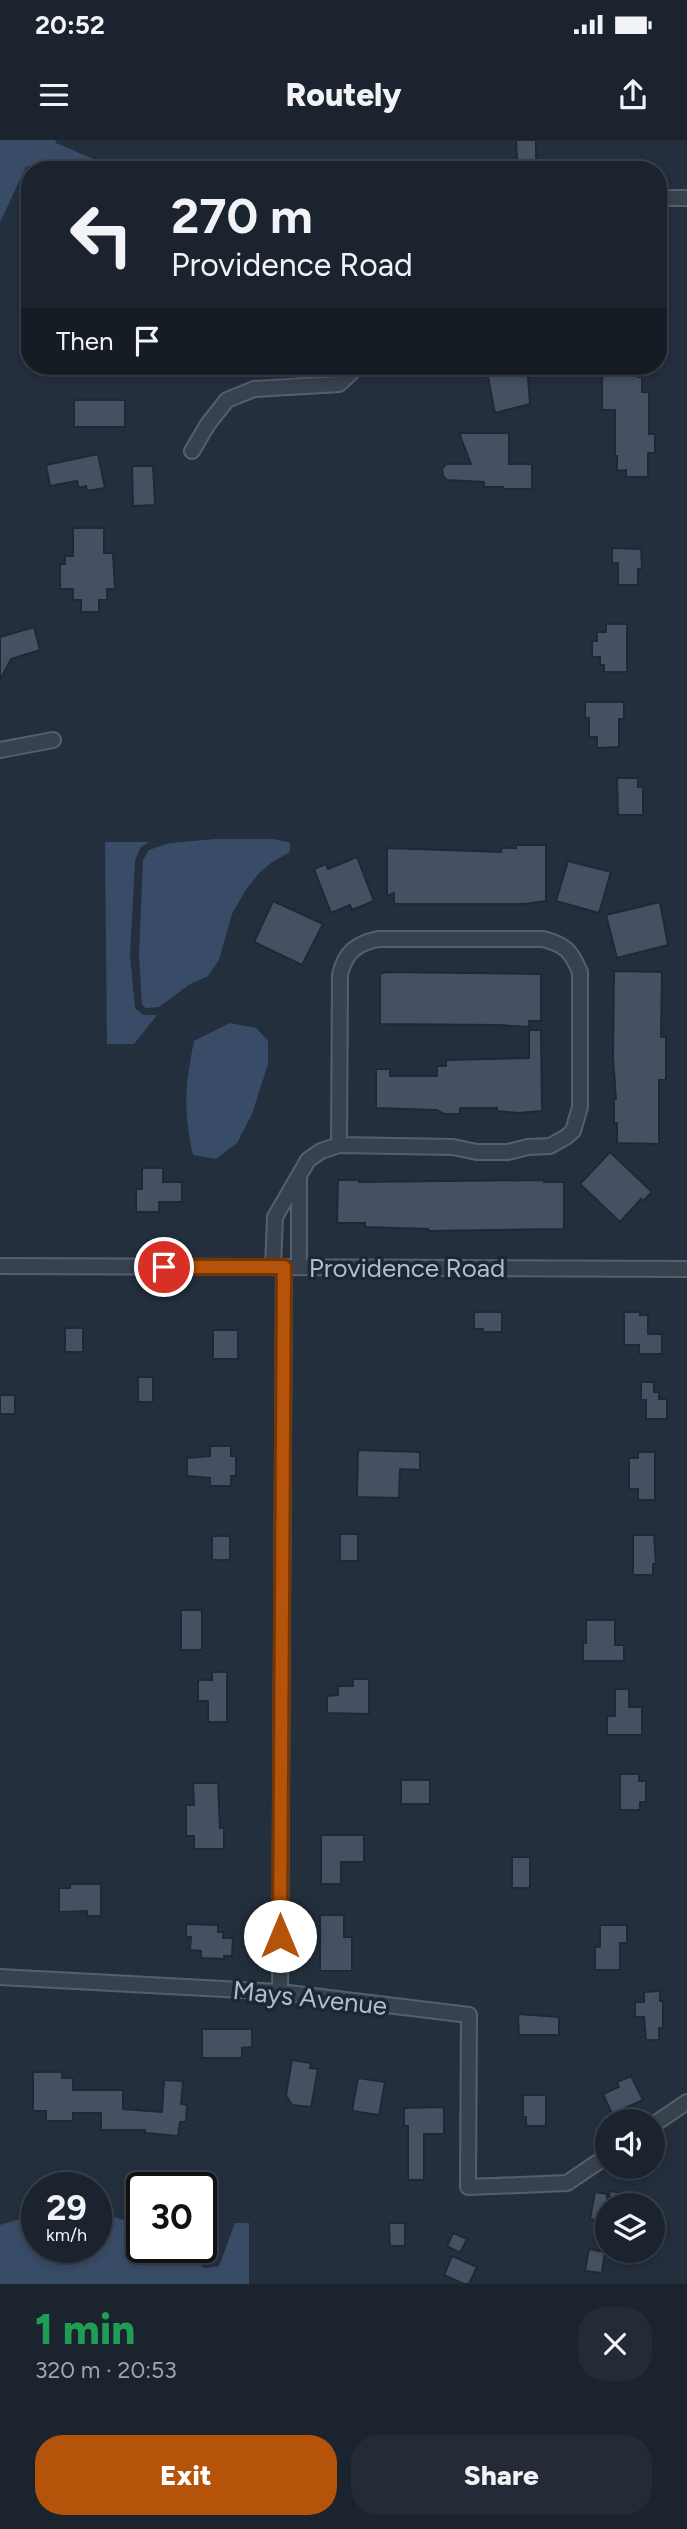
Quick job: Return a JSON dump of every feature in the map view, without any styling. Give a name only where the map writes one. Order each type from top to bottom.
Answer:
[{"type":"street","points":[[667,198],[687,198]]},
{"type":"street","points":[[192,451],[227,400],[254,388],[338,384],[348,375]]},
{"type":"street","points":[[0,750],[53,740]]},
{"type":"street","points":[[280,1992],[278,1267],[275,1217],[308,1160],[321,1151],[339,1145],[453,1147],[477,1152],[508,1152],[527,1147],[550,1146],[562,1141],[573,1130],[580,1107],[580,972],[565,947],[543,939],[378,939],[352,948],[344,960],[340,975],[339,1145]]},
{"type":"street","points":[[299,1175],[299,1267]]},
{"type":"street","name":"Providence Road","points":[[0,1266],[687,1269]]},
{"type":"street","name":"Mays Avenue","points":[[0,1977],[280,1992],[469,2015],[468,2187],[567,2183],[595,2164]]},
{"type":"street","points":[[665,2117],[687,2102]]},
{"type":"water","points":[[0,140],[55,140],[56,143],[98,161],[21,161],[21,178],[0,222]]},
{"type":"water","points":[[216,839],[274,839],[290,843],[290,852],[260,872],[245,891],[232,914],[219,960],[208,976],[190,984],[159,1007],[146,1008],[142,1005],[139,955],[143,860],[149,850],[170,843]]},
{"type":"water","points":[[105,842],[149,842],[141,847],[135,860],[130,955],[135,1008],[143,1015],[157,1015],[134,1044],[107,1044]]},
{"type":"water","points":[[230,1023],[256,1028],[268,1041],[268,1064],[252,1114],[237,1143],[216,1159],[193,1155],[186,1098],[194,1041]]},
{"type":"water","points":[[112,2216],[126,2221],[126,2263],[198,2263],[205,2268],[219,2266],[235,2223],[249,2223],[249,2284],[0,2284],[0,2225],[21,2219],[21,2263],[112,2263]]},
{"type":"building","points":[[516,140],[536,140],[536,160],[517,160]]},
{"type":"building","points":[[488,375],[540,375],[528,377],[530,404],[495,413]]},
{"type":"building","points":[[602,375],[642,377],[642,392],[649,392],[649,434],[655,434],[655,453],[648,453],[648,477],[626,477],[626,470],[617,471],[615,410],[602,410]]},
{"type":"building","points":[[74,400],[125,400],[125,427],[74,427]]},
{"type":"building","points":[[459,433],[509,433],[509,464],[532,464],[532,489],[484,487],[484,482],[447,480],[442,469],[446,464],[471,464]]},
{"type":"building","points":[[98,454],[105,488],[87,491],[86,486],[79,488],[77,481],[50,486],[46,465]]},
{"type":"building","points":[[132,466],[153,466],[155,505],[133,506]]},
{"type":"building","points":[[73,528],[104,528],[104,553],[113,553],[115,589],[107,589],[107,600],[99,600],[99,612],[81,612],[81,600],[73,600],[73,589],[60,589],[60,564],[65,564],[65,556],[73,556]]},
{"type":"building","points":[[612,548],[641,549],[642,569],[638,569],[638,585],[618,585],[618,563],[612,563]]},
{"type":"building","points":[[606,624],[627,624],[627,672],[604,672],[600,657],[592,657],[592,641],[597,641],[597,632],[606,632]]},
{"type":"building","points":[[34,627],[40,650],[11,659],[0,680],[0,637]]},
{"type":"building","points":[[585,702],[624,702],[624,719],[619,719],[619,747],[597,748],[597,737],[589,737],[589,718],[585,718]]},
{"type":"building","points":[[617,778],[638,778],[638,787],[643,787],[643,815],[618,815]]},
{"type":"building","points":[[516,845],[546,845],[546,901],[525,904],[394,904],[394,893],[387,896],[387,848],[501,852],[501,848],[516,848]]},
{"type":"building","points":[[357,857],[374,901],[352,910],[350,905],[331,913],[314,869],[326,864],[328,869]]},
{"type":"building","points":[[568,861],[611,872],[599,913],[556,901]]},
{"type":"building","points":[[273,901],[323,924],[302,965],[254,942]]},
{"type":"building","points":[[660,902],[668,945],[617,958],[606,915]]},
{"type":"building","points":[[614,971],[662,972],[661,1037],[666,1037],[666,1080],[659,1080],[659,1144],[617,1143],[617,1123],[614,1123]]},
{"type":"building","points":[[380,974],[541,974],[541,1021],[529,1021],[529,1027],[380,1024]]},
{"type":"building","points":[[529,1030],[541,1030],[542,1111],[518,1113],[497,1111],[497,1108],[460,1108],[460,1114],[444,1114],[437,1110],[376,1108],[376,1069],[390,1069],[390,1076],[437,1076],[437,1066],[446,1066],[446,1060],[529,1058]]},
{"type":"building","points":[[610,1152],[652,1192],[643,1201],[641,1199],[620,1222],[580,1184]]},
{"type":"building","points":[[142,1168],[163,1168],[163,1182],[182,1182],[182,1202],[159,1202],[159,1212],[136,1212],[136,1189],[142,1189]]},
{"type":"building","points":[[338,1180],[564,1182],[564,1229],[428,1231],[365,1227],[365,1223],[337,1223]]},
{"type":"building","points":[[474,1312],[502,1312],[502,1332],[474,1329]]},
{"type":"building","points":[[624,1312],[648,1315],[648,1334],[662,1334],[662,1354],[639,1354],[639,1345],[624,1345]]},
{"type":"building","points":[[65,1328],[83,1328],[83,1352],[65,1352]]},
{"type":"building","points":[[213,1330],[238,1330],[238,1359],[213,1359]]},
{"type":"building","points":[[138,1377],[153,1377],[153,1402],[138,1402]]},
{"type":"building","points":[[641,1382],[654,1382],[654,1392],[659,1392],[659,1399],[667,1399],[667,1419],[646,1419],[646,1400],[641,1400]]},
{"type":"building","points":[[0,1395],[15,1395],[15,1414],[0,1414]]},
{"type":"building","points":[[210,1446],[231,1446],[231,1456],[236,1456],[236,1476],[231,1476],[231,1486],[210,1486],[210,1478],[187,1476],[187,1458],[210,1456]]},
{"type":"building","points":[[358,1450],[420,1452],[420,1470],[400,1469],[399,1498],[357,1497]]},
{"type":"building","points":[[638,1452],[655,1452],[655,1500],[638,1500],[638,1489],[629,1489],[629,1458],[638,1458]]},
{"type":"building","points":[[340,1534],[358,1534],[358,1561],[340,1561]]},
{"type":"building","points":[[633,1535],[654,1535],[656,1564],[653,1564],[653,1575],[633,1575]]},
{"type":"building","points":[[212,1536],[230,1536],[230,1560],[212,1560]]},
{"type":"building","points":[[181,1610],[202,1610],[202,1650],[181,1650]]},
{"type":"building","points":[[586,1620],[615,1620],[615,1645],[624,1645],[624,1661],[583,1661]]},
{"type":"building","points":[[212,1672],[227,1672],[227,1722],[208,1722],[208,1701],[198,1701],[198,1680],[212,1680]]},
{"type":"building","points":[[353,1679],[369,1679],[369,1714],[327,1713],[327,1696],[338,1695],[338,1686],[353,1686]]},
{"type":"building","points":[[615,1689],[629,1689],[629,1707],[642,1707],[642,1735],[607,1735],[607,1716],[615,1716]]},
{"type":"building","points":[[620,1774],[639,1774],[639,1781],[646,1781],[646,1802],[640,1802],[640,1810],[620,1810]]},
{"type":"building","points":[[401,1780],[430,1780],[430,1804],[401,1804]]},
{"type":"building","points":[[193,1783],[218,1783],[224,1849],[194,1849],[194,1836],[186,1836],[186,1805],[194,1805]]},
{"type":"building","points":[[321,1835],[364,1835],[364,1862],[341,1862],[341,1884],[321,1884]]},
{"type":"building","points":[[512,1857],[530,1857],[530,1888],[512,1888]]},
{"type":"building","points":[[70,1884],[101,1884],[101,1916],[87,1916],[87,1911],[59,1912],[59,1888],[70,1888]]},
{"type":"building","points":[[320,1915],[344,1915],[344,1937],[352,1937],[352,1971],[320,1971]]},
{"type":"building","points":[[186,1924],[218,1925],[218,1932],[223,1932],[223,1938],[233,1938],[232,1956],[224,1956],[224,1959],[201,1958],[201,1951],[190,1950],[191,1937],[186,1937]]},
{"type":"building","points":[[600,1925],[627,1925],[627,1943],[620,1943],[620,1970],[595,1970],[595,1947],[600,1947]]},
{"type":"building","points":[[660,1991],[660,2001],[663,2001],[663,2028],[659,2028],[659,2040],[646,2040],[644,2017],[635,2017],[635,2002],[644,2002],[644,1992]]},
{"type":"building","points":[[518,2014],[559,2017],[559,2035],[519,2035]]},
{"type":"building","points":[[202,2029],[252,2029],[252,2047],[242,2048],[242,2058],[202,2058]]},
{"type":"building","points":[[292,2060],[311,2063],[310,2068],[318,2069],[311,2107],[292,2105],[286,2095]]},
{"type":"building","points":[[33,2072],[62,2072],[62,2078],[73,2078],[73,2090],[123,2090],[123,2109],[162,2112],[164,2080],[183,2081],[181,2104],[187,2105],[186,2122],[180,2122],[178,2136],[145,2133],[145,2130],[101,2130],[101,2113],[73,2113],[73,2121],[46,2121],[46,2111],[33,2111]]},
{"type":"building","points":[[631,2076],[643,2100],[623,2109],[610,2109],[603,2094],[619,2087],[617,2082]]},
{"type":"building","points":[[358,2078],[385,2082],[379,2115],[352,2111]]},
{"type":"building","points":[[523,2095],[546,2095],[546,2126],[526,2126],[526,2117],[523,2117]]},
{"type":"building","points":[[444,2107],[444,2134],[424,2134],[424,2180],[408,2180],[408,2126],[404,2126],[404,2108]]},
{"type":"building","points":[[595,2192],[601,2193],[595,2193],[595,2220],[590,2219]]},
{"type":"building","points":[[389,2223],[405,2223],[405,2246],[390,2246]]},
{"type":"building","points":[[453,2233],[467,2239],[460,2253],[447,2246]]},
{"type":"building","points":[[589,2249],[595,2250],[595,2263],[603,2263],[602,2273],[585,2271]]},
{"type":"building","points":[[452,2256],[477,2267],[469,2284],[444,2275]]},
{"type":"route","points":[[164,1267],[284,1267],[280,1936]]}]
